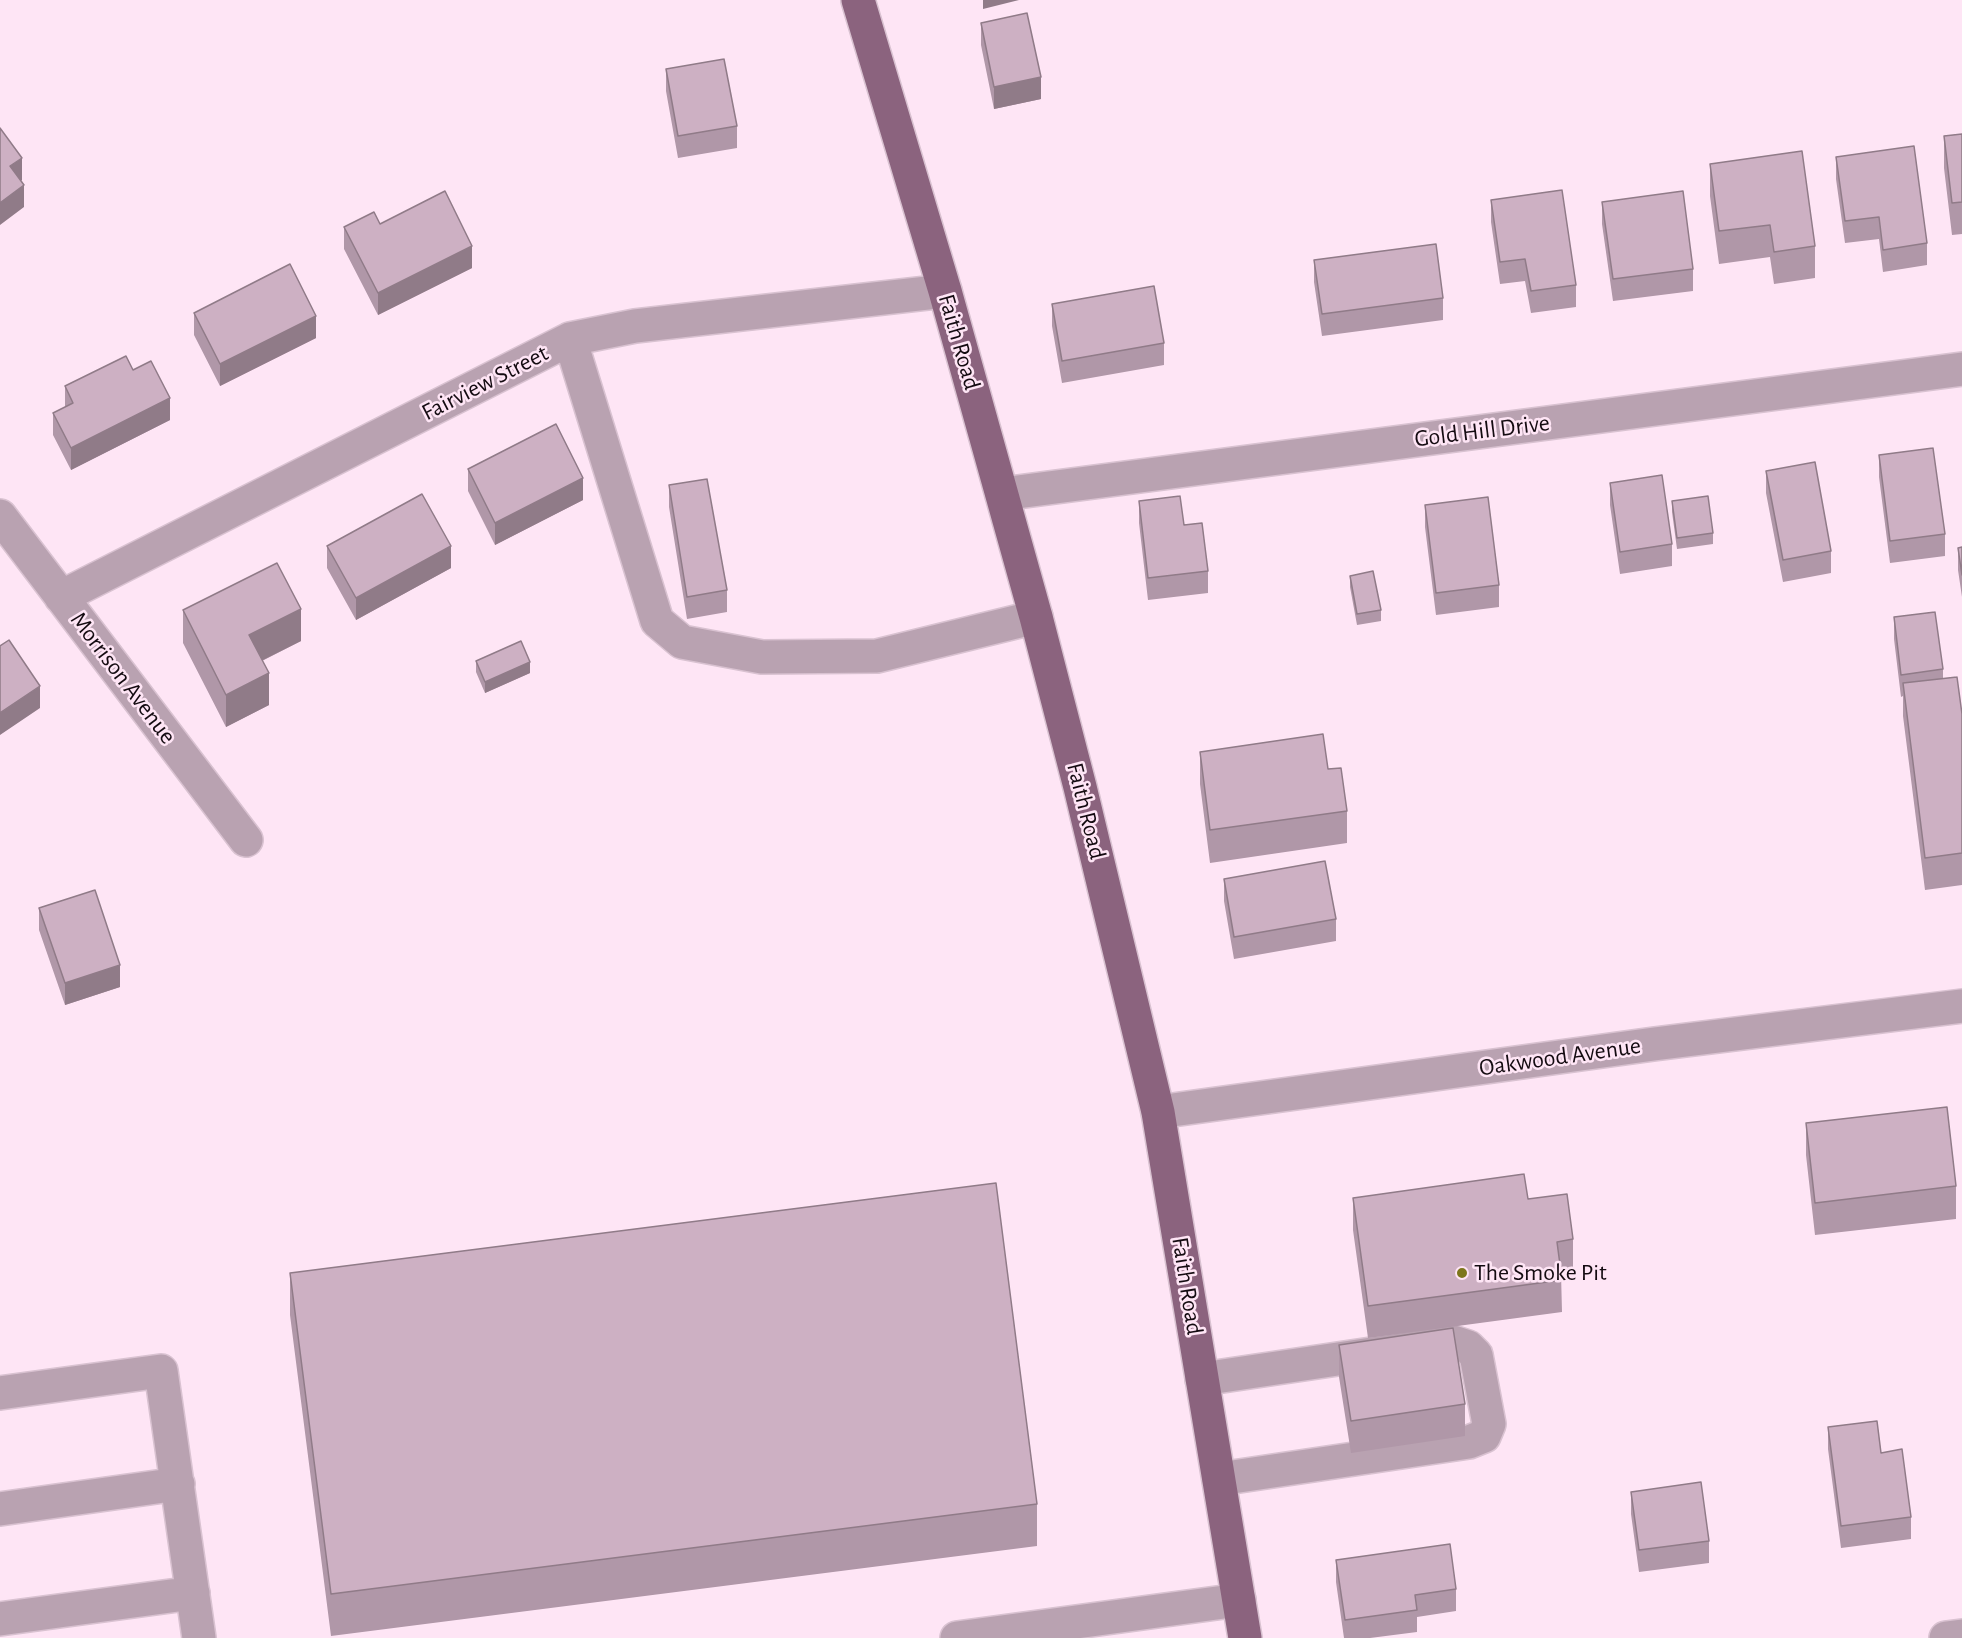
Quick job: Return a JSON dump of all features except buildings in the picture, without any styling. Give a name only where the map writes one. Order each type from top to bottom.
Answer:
[{"type":"main road","name":"Faith Road","points":[[858,0],[945,291],[1036,617],[1080,787],[1158,1112],[1245,1638]]},
{"type":"street","name":"Fairview Street","points":[[62,597],[570,339],[635,326],[945,291]]},
{"type":"street","points":[[570,339],[657,621],[682,642],[762,657],[877,656],[1036,617]]},
{"type":"street","name":"Gold Hill Drive","points":[[1002,494],[1962,369]]},
{"type":"street","name":"Morrison Avenue","points":[[0,516],[246,840]]},
{"type":"street","name":"Oakwood Avenue","points":[[1158,1112],[1654,1044],[1962,1006]]},
{"type":"street","points":[[1202,1379],[1453,1342],[1468,1347],[1476,1355],[1489,1424],[1484,1436],[1469,1442],[1219,1479]]},
{"type":"street","points":[[0,1393],[161,1371],[199,1638]]},
{"type":"street","points":[[0,1509],[178,1484]]},
{"type":"street","points":[[0,1619],[193,1593]]},
{"type":"street","points":[[957,1638],[1030,1633],[1239,1600]]},
{"type":"street","points":[[1946,1638],[1962,1636]]},
{"type":"place","name":"The Smoke Pit","points":[[1462,1273]]}]
